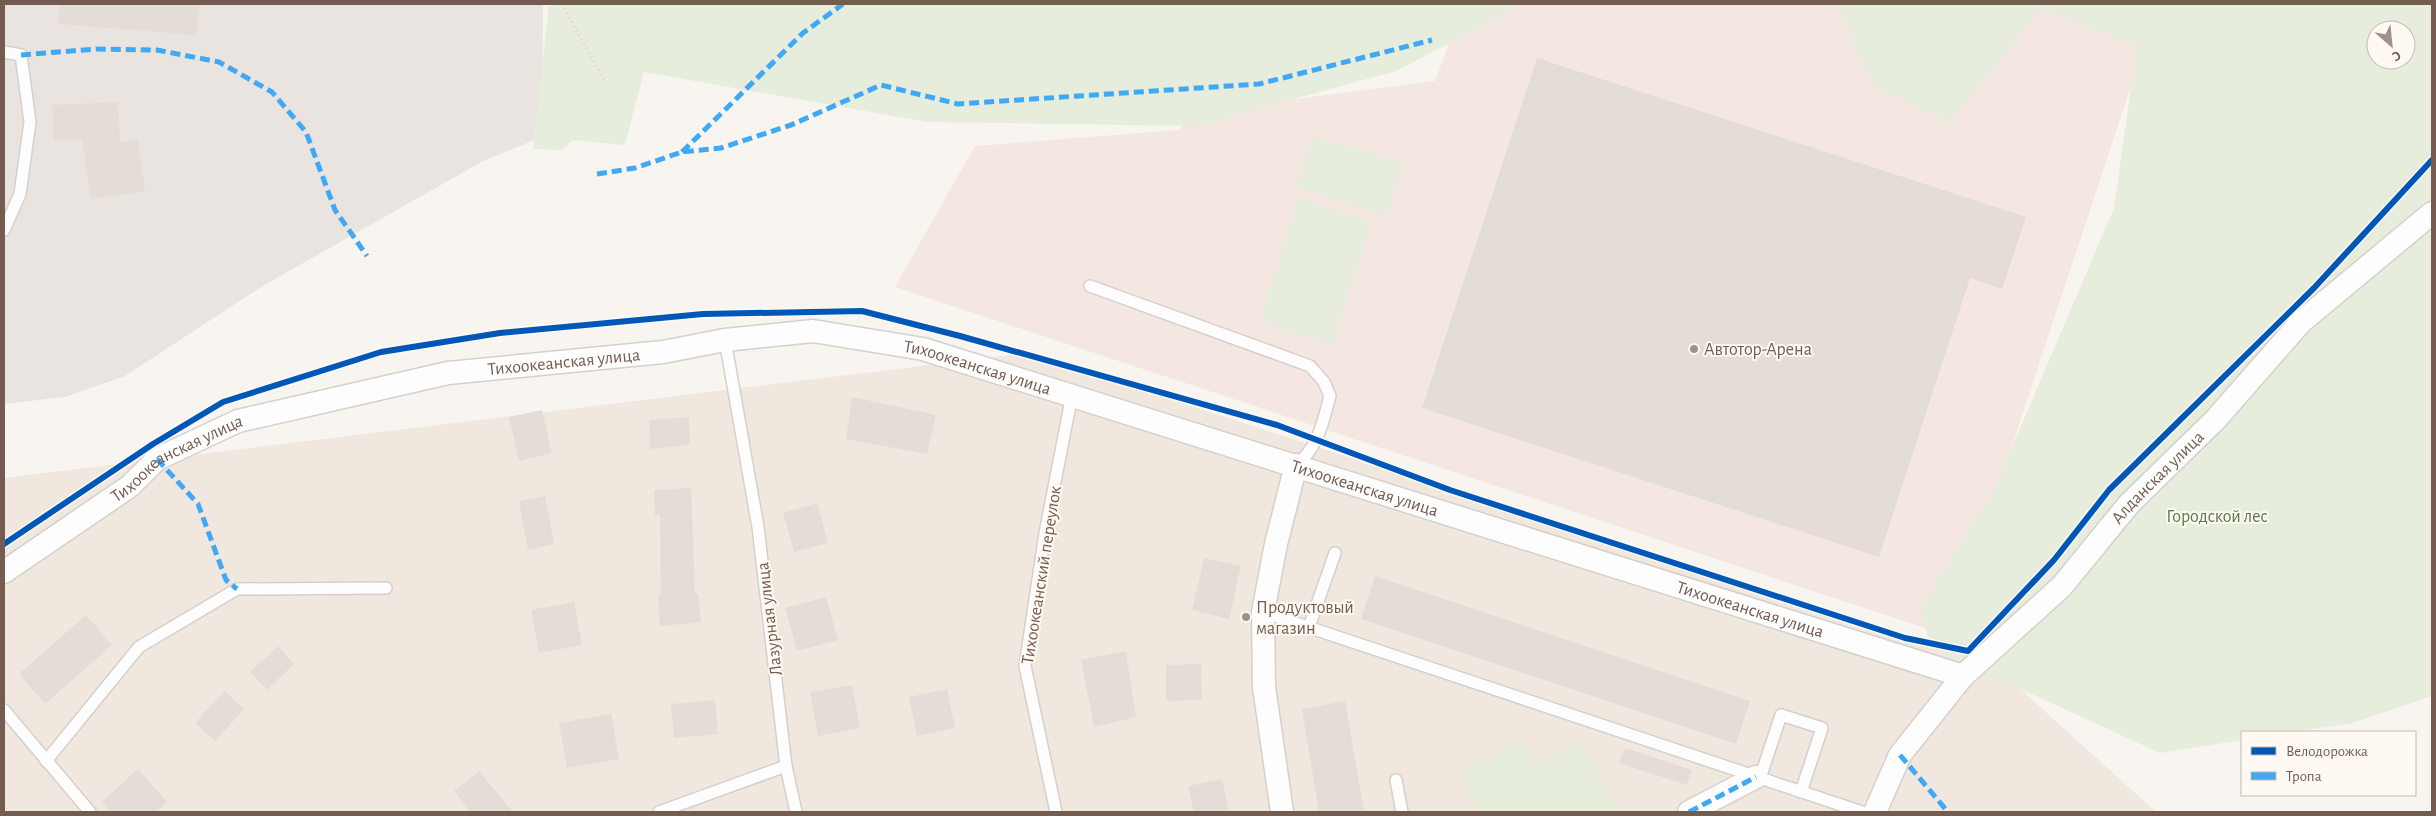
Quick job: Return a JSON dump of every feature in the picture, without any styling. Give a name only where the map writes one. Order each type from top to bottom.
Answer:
[{"type":"street","name":"Алданская улица","points":[[1874,812],[1900,755],[1963,676],[2062,586],[2129,504],[2216,420],[2301,322],[2432,212]]},
{"type":"street","name":"Тихоокеанская улица","points":[[4,572],[130,486],[157,459],[238,421],[448,373],[663,352],[725,340],[813,331],[923,349],[1963,676]]},
{"type":"street","points":[[1282,812],[1264,687],[1264,612],[1276,544],[1296,465]]},
{"type":"street","points":[[1689,812],[1758,777]]},
{"type":"lane","points":[[4,52],[20,55],[30,122],[20,194],[4,230]]},
{"type":"lane","points":[[1090,286],[1310,366],[1324,382],[1330,396],[1322,428],[1308,456],[1296,465]]},
{"type":"lane","name":"Лазурная улица","points":[[725,340],[758,527],[786,766],[796,812]]},
{"type":"lane","name":"Тихоокеанский переулок","points":[[1056,812],[1025,666],[1045,533],[1072,395]]},
{"type":"lane","points":[[1309,627],[1334,553]]},
{"type":"lane","points":[[46,761],[139,646],[237,589],[386,588]]},
{"type":"lane","points":[[1264,612],[1862,812]]},
{"type":"lane","points":[[4,710],[90,812]]},
{"type":"lane","points":[[1758,777],[1781,714],[1822,728],[1801,792]]},
{"type":"lane","points":[[659,812],[786,766]]},
{"type":"lane","points":[[1396,780],[1402,812]]},
{"type":"path","points":[[562,4],[608,87]]},
{"type":"shaded area","points":[[4,4],[543,4],[542,137],[483,161],[261,287],[125,376],[65,397],[4,404]]},
{"type":"shaded area","name":"Автотор-Арена","points":[[1464,4],[2083,4],[2151,26],[1949,636],[895,287],[975,146],[1179,130],[1194,112],[1435,81]]},
{"type":"shaded area","points":[[1028,353],[1997,668],[2156,812],[4,812],[4,478]]},
{"type":"green space","points":[[549,4],[1524,4],[1396,71],[1195,126],[928,122],[644,72],[625,145],[573,140],[562,150],[533,149]]},
{"type":"green space","name":"Городской лес","points":[[1836,4],[2432,4],[2432,696],[2352,723],[2300,731],[2241,731],[2241,740],[2160,753],[1930,647],[1921,606],[1993,492],[2114,208],[2137,46],[2041,8],[1951,122],[1874,87]]},
{"type":"green space","points":[[1312,136],[1404,164],[1386,217],[1296,186]]},
{"type":"green space","points":[[1299,197],[1372,223],[1332,345],[1260,321]]},
{"type":"green space","points":[[1522,741],[1536,765],[1580,742],[1617,812],[1480,812],[1460,774]]},
{"type":"building","points":[[60,4],[200,4],[197,35],[58,24]]},
{"type":"building","name":"Автотор-Арена","points":[[1537,58],[2026,217],[2002,289],[1970,278],[1879,557],[1422,408]]},
{"type":"building","points":[[118,102],[120,142],[138,139],[145,191],[91,199],[82,139],[54,140],[52,105]]},
{"type":"building","points":[[852,397],[936,415],[927,454],[846,439]]},
{"type":"building","points":[[542,410],[552,453],[519,461],[509,417]]},
{"type":"building","points":[[689,417],[690,445],[650,449],[649,420]]},
{"type":"building","points":[[691,488],[695,594],[698,594],[701,622],[660,626],[658,595],[661,595],[660,515],[655,515],[654,490]]},
{"type":"building","points":[[545,496],[554,544],[528,550],[519,501]]},
{"type":"building","points":[[817,503],[828,543],[794,552],[783,513]]},
{"type":"building","points":[[1204,558],[1241,566],[1229,619],[1192,610]]},
{"type":"building","points":[[1375,576],[1750,701],[1736,744],[1361,619]]},
{"type":"building","points":[[826,597],[838,640],[797,651],[785,608]]},
{"type":"building","points":[[574,602],[582,645],[539,653],[531,610]]},
{"type":"building","points":[[86,615],[112,645],[45,704],[19,674]]},
{"type":"building","points":[[278,646],[294,664],[267,690],[250,672]]},
{"type":"building","points":[[1126,651],[1136,717],[1094,727],[1081,660]]},
{"type":"building","points":[[1201,664],[1202,700],[1166,701],[1166,665]]},
{"type":"building","points":[[852,685],[860,728],[818,736],[810,692]]},
{"type":"building","points":[[947,689],[955,728],[917,736],[909,697]]},
{"type":"building","points":[[224,691],[244,709],[215,741],[195,723]]},
{"type":"building","points":[[715,700],[718,734],[674,738],[671,704]]},
{"type":"building","points":[[1345,701],[1364,812],[1319,812],[1302,709]]},
{"type":"building","points":[[611,714],[619,759],[567,768],[559,723]]},
{"type":"building","points":[[1625,748],[1692,770],[1687,785],[1619,763]]},
{"type":"building","points":[[138,769],[167,802],[156,812],[111,812],[102,802]]},
{"type":"building","points":[[479,771],[513,812],[470,812],[454,791]]},
{"type":"building","points":[[1222,779],[1229,812],[1194,812],[1188,786]]},
{"type":"marked path","points":[[682,152],[803,33],[843,4]]},
{"type":"marked path","points":[[597,174],[635,168],[682,152],[721,148],[791,125],[881,85],[958,104],[1259,84],[1432,40]]},
{"type":"marked path","points":[[21,55],[96,49],[157,50],[219,62],[272,92],[306,132],[335,210],[367,256]]},
{"type":"marked path","points":[[157,459],[198,504],[226,580],[237,589]]},
{"type":"marked path","points":[[1900,755],[1948,812]]},
{"type":"marked path","points":[[1689,812],[1756,777]]},
{"type":"cycle path","points":[[4,544],[153,444],[223,402],[381,352],[500,333],[703,314],[862,311],[960,336],[1277,425],[1450,490],[1905,638],[1968,651],[2054,560],[2109,490],[2314,288],[2432,160]]},
{"type":"place","name":"Автотор-Арена","points":[[1694,349]]},
{"type":"place","name":"Продуктовый магазин","points":[[1246,617]]}]
